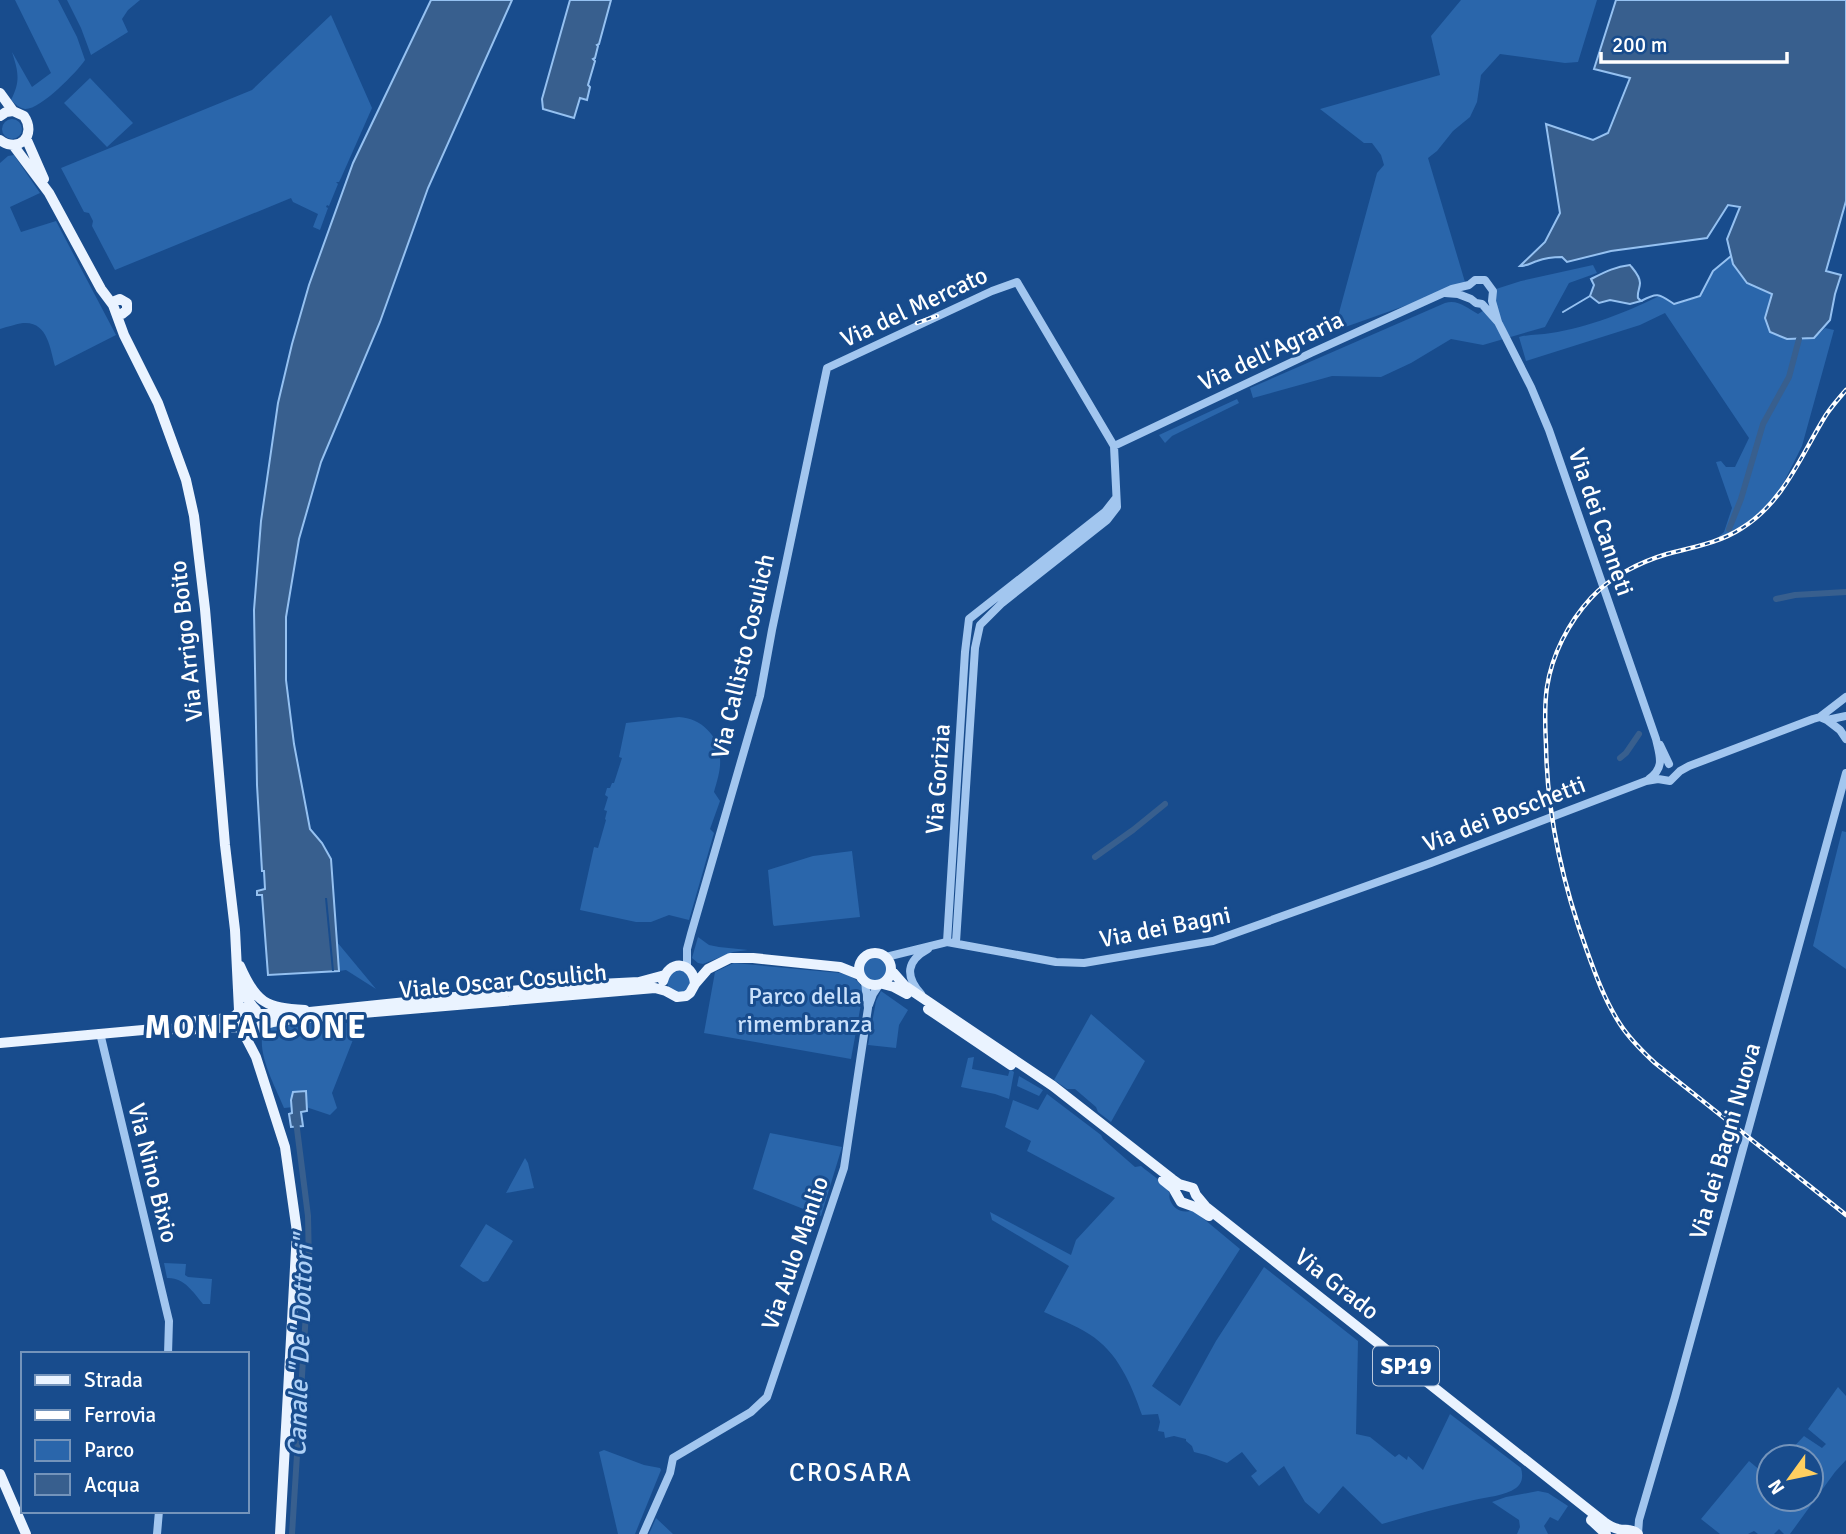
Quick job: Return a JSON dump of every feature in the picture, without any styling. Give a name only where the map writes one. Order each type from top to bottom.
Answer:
[{"type":"main road","name":"Via Arrigo Boito","points":[[0,93],[13,111],[26,119],[29,127],[26,138],[49,193]]},
{"type":"main road","points":[[0,116],[13,111]]},
{"type":"main road","points":[[7,144],[22,142],[26,138]]},
{"type":"main road","name":"Via Arrigo Boito","points":[[7,144],[49,193],[101,289],[116,309],[127,343],[158,403],[186,480],[194,516],[205,608],[238,964],[237,1013]]},
{"type":"main road","points":[[665,975],[663,983],[666,991],[681,997],[690,993],[708,969],[723,961],[740,958],[841,967],[877,953],[889,964],[889,978],[881,984],[869,984],[859,970],[862,961]]},
{"type":"main road","name":"Via Arrigo Boito","points":[[238,964],[246,996],[256,1011]]},
{"type":"main road","points":[[238,964],[254,994],[262,1001],[275,1007],[316,1011]]},
{"type":"main road","name":"Via Grado","points":[[889,964],[905,986],[1053,1086],[1172,1179],[1194,1188],[1193,1200]]},
{"type":"main road","name":"Via Callisto Cosulich","points":[[665,975],[672,967],[685,968]]},
{"type":"main road","points":[[841,967],[863,978]]},
{"type":"main road","points":[[685,968],[708,969]]},
{"type":"main road","points":[[685,968],[694,975],[695,984]]},
{"type":"main road","name":"Viale Oscar Cosulich","points":[[256,1011],[278,1015],[549,987],[639,982],[665,975]]},
{"type":"main road","name":"Via Grado","points":[[881,984],[904,992],[1067,1103],[1173,1188],[1184,1204],[1193,1200]]},
{"type":"main road","name":"Viale Oscar Cosulich","points":[[259,1028],[273,1022],[293,1019],[655,988],[666,991]]},
{"type":"main road","points":[[165,1028],[228,1018],[245,1007],[256,1011],[261,1018],[256,1057]]},
{"type":"main road","points":[[237,1013],[240,1030],[256,1057],[285,1147],[297,1231],[281,1534]]},
{"type":"main road","points":[[0,1043],[165,1028],[240,1030],[251,1033],[259,1028]]},
{"type":"main road","points":[[1178,1197],[1180,1189],[1185,1186]]},
{"type":"main road","name":"Via Grado","points":[[1193,1200],[1206,1207],[1604,1522],[1628,1532]]},
{"type":"main road","name":"Via Grado","points":[[1193,1200],[1216,1222],[1596,1523],[1606,1534]]},
{"type":"main road","points":[[0,1474],[26,1534]]},
{"type":"street","points":[[0,152],[7,144]]},
{"type":"street","points":[[1445,293],[1458,294],[1477,302],[1488,302],[1492,297],[1491,286],[1485,280],[1478,279],[1469,285],[1468,291],[1477,302]]},
{"type":"street","name":"Via del Mercato","points":[[827,368],[992,291],[1017,282],[1114,446]]},
{"type":"street","name":"Via dell'Agraria","points":[[1114,446],[1311,352],[1452,289],[1469,285]]},
{"type":"street","name":"Via dei Canneti","points":[[1492,297],[1498,322],[1526,376],[1549,430],[1657,739],[1673,768]]},
{"type":"street","name":"Via dei Canneti","points":[[1477,302],[1498,322]]},
{"type":"street","name":"Via Callisto Cosulich","points":[[685,968],[687,949],[760,696],[827,368]]},
{"type":"street","points":[[1114,446],[1116,498]]},
{"type":"street","name":"Via Gorizia","points":[[952,942],[966,644],[970,619],[1110,508],[1116,498]]},
{"type":"street","name":"Via Gorizia","points":[[952,942],[975,648],[980,625],[1002,603],[1107,520],[1117,507],[1116,498]]},
{"type":"street","name":"Via dei Boschetti","points":[[1824,719],[1845,699]]},
{"type":"street","name":"Via dei Boschetti","points":[[1646,781],[1663,764],[1673,768],[1694,764],[1812,719],[1846,716]]},
{"type":"street","points":[[1824,719],[1840,730],[1846,739]]},
{"type":"street","name":"Via dei Canneti","points":[[1657,739],[1659,769]]},
{"type":"street","name":"Via dei Boschetti","points":[[1376,883],[1646,781],[1670,781],[1673,768]]},
{"type":"street","points":[[1659,769],[1662,780]]},
{"type":"street","name":"Via dei Bagni Nuova","points":[[1628,1532],[1639,1520],[1678,1385],[1846,773]]},
{"type":"street","name":"Via dei Bagni","points":[[952,942],[1056,962],[1084,963],[1226,938],[1376,883]]},
{"type":"street","points":[[889,964],[909,951],[952,942]]},
{"type":"street","points":[[927,1001],[911,981],[910,968],[919,955],[937,944]]},
{"type":"street","name":"Via Aulo Manlio","points":[[863,978],[868,1008]]},
{"type":"street","name":"Via Aulo Manlio","points":[[643,1534],[670,1473],[673,1458],[751,1412],[767,1396],[844,1168],[868,1008],[873,994],[881,984]]},
{"type":"street","name":"Via Nino Bixio","points":[[100,1033],[169,1321],[168,1352]]},
{"type":"street","points":[[157,1534],[159,1513]]},
{"type":"green space","points":[[15,0],[58,0],[77,37],[85,60],[48,97],[32,108],[25,109],[11,100],[18,76],[12,52],[32,87],[51,73]]},
{"type":"green space","points":[[67,0],[140,0],[122,19],[128,32],[91,55]]},
{"type":"green space","points":[[1461,0],[1597,0],[1578,62],[1565,63],[1500,54],[1481,75],[1477,102],[1470,117],[1428,158],[1465,282],[1334,331],[1377,173],[1384,165],[1381,155],[1372,143],[1364,143],[1320,109],[1440,75],[1431,36]]},
{"type":"green space","points":[[331,15],[372,108],[341,178],[336,182],[338,184],[329,206],[326,207],[328,208],[320,230],[313,227],[318,214],[293,202],[291,198],[115,270],[92,226],[89,213],[84,212],[61,168],[252,90]]},
{"type":"green space","points":[[90,78],[133,123],[107,147],[64,103]]},
{"type":"green space","points":[[12,119],[19,122],[22,129],[19,136],[12,139],[5,136],[2,129],[5,122]]},
{"type":"green space","points":[[14,155],[40,193],[10,207],[21,232],[56,221],[116,335],[55,366],[49,344],[38,326],[23,323],[0,329],[0,163],[8,156]]},
{"type":"green space","points":[[1731,256],[1742,277],[1772,294],[1765,318],[1787,339],[1808,339],[1825,328],[1834,330],[1802,446],[1776,498],[1748,524],[1713,542],[1724,532],[1732,508],[1716,462],[1721,461],[1726,467],[1735,467],[1749,438],[1665,313],[1640,325],[1526,361],[1519,337],[1565,331],[1593,323],[1661,295],[1675,304],[1700,297],[1713,271]]},
{"type":"green space","points":[[1593,265],[1597,273],[1569,283],[1545,327],[1483,345],[1451,339],[1381,377],[1332,376],[1253,398],[1250,388],[1445,303],[1458,303],[1478,314],[1495,303],[1496,289]]},
{"type":"green space","points":[[1237,399],[1239,403],[1172,436],[1165,443],[1159,435]]},
{"type":"green space","points":[[679,717],[695,721],[707,730],[716,742],[720,758],[714,792],[720,801],[710,829],[714,833],[689,920],[669,915],[651,922],[636,922],[580,910],[594,847],[598,848],[606,820],[607,811],[604,810],[608,797],[605,795],[607,788],[614,783],[622,758],[619,757],[626,723]]},
{"type":"green space","points":[[1842,831],[1846,832],[1846,969],[1813,946]]},
{"type":"green space","points":[[852,851],[860,917],[774,926],[768,870],[813,856]]},
{"type":"green space","points":[[698,937],[709,945],[748,950],[733,952],[703,964],[698,963],[692,958]]},
{"type":"green space","points":[[337,942],[376,989],[346,970],[339,971]]},
{"type":"green space","points":[[875,958],[884,961],[887,970],[884,979],[875,982],[866,979],[863,970],[866,961]]},
{"type":"green space","name":"Parco della rimembranza","points":[[734,963],[840,973],[855,979],[863,993],[851,1059],[704,1033],[715,972]]},
{"type":"green space","points":[[681,968],[692,980],[687,991],[679,994],[669,988],[666,980],[670,973]]},
{"type":"green space","points":[[881,991],[908,1010],[899,1025],[896,1048],[868,1045],[876,1001]]},
{"type":"green space","points":[[1091,1014],[1145,1061],[1111,1122],[1075,1089],[1067,1089],[1054,1080]]},
{"type":"green space","points":[[290,1023],[357,1023],[358,1027],[332,1093],[337,1108],[330,1115],[303,1106],[284,1108],[276,1090],[264,1059],[262,1039],[264,1030]]},
{"type":"green space","points":[[974,1057],[972,1069],[1008,1076],[1010,1069],[1014,1072],[1009,1099],[961,1087],[968,1058]]},
{"type":"green space","points":[[1019,1076],[1043,1090],[1039,1096],[1017,1086]]},
{"type":"green space","points":[[1047,1094],[1101,1135],[1135,1167],[1141,1166],[1158,1180],[1170,1193],[1170,1200],[1176,1209],[1186,1212],[1193,1210],[1240,1249],[1152,1386],[1180,1406],[1216,1341],[1264,1267],[1358,1341],[1356,1434],[1370,1437],[1395,1457],[1399,1454],[1407,1460],[1408,1456],[1423,1470],[1450,1414],[1521,1468],[1520,1484],[1501,1495],[1382,1524],[1343,1486],[1319,1514],[1305,1502],[1284,1466],[1259,1486],[1251,1476],[1257,1471],[1242,1452],[1227,1463],[1194,1452],[1186,1439],[1174,1436],[1165,1438],[1164,1432],[1158,1431],[1158,1414],[1142,1415],[1128,1380],[1108,1350],[1084,1331],[1044,1312],[1069,1266],[992,1220],[990,1212],[1071,1255],[1076,1240],[1115,1198],[1027,1151],[1031,1141],[1005,1127],[1013,1100],[1038,1110]]},
{"type":"green space","points":[[770,1133],[842,1147],[821,1216],[753,1189]]},
{"type":"green space","points":[[525,1158],[534,1188],[506,1193]]},
{"type":"green space","points":[[486,1224],[513,1241],[488,1281],[483,1282],[460,1266]]},
{"type":"green space","points":[[164,1263],[186,1264],[185,1275],[188,1277],[212,1279],[210,1304],[203,1304],[183,1283],[167,1278]]},
{"type":"green space","points":[[1838,1387],[1846,1396],[1846,1460],[1825,1486],[1826,1444],[1808,1429]]},
{"type":"green space","points":[[1804,1436],[1814,1443],[1797,1443]]},
{"type":"green space","points":[[604,1450],[661,1470],[635,1534],[618,1534],[599,1452]]},
{"type":"green space","points":[[1749,1461],[1755,1466],[1755,1513],[1805,1513],[1790,1534],[1784,1534],[1779,1529],[1774,1534],[1758,1534],[1754,1531],[1748,1534],[1720,1534],[1701,1519]]},
{"type":"green space","points":[[1538,1491],[1548,1493],[1568,1506],[1558,1521],[1550,1517],[1544,1526],[1548,1534],[1517,1534],[1519,1520],[1492,1502]]},
{"type":"green space","points":[[656,1518],[673,1534],[649,1534]]},
{"type":"water","points":[[431,0],[512,0],[428,188],[380,322],[321,462],[299,539],[286,617],[286,680],[294,744],[310,829],[331,859],[339,971],[268,975],[262,895],[257,895],[257,891],[265,889],[257,785],[254,610],[261,521],[278,403],[309,285],[353,163]]},
{"type":"water","points":[[570,0],[611,0],[593,59],[595,61],[587,100],[580,98],[574,118],[543,109],[542,99]]},
{"type":"water","points":[[1616,0],[1846,0],[1846,201],[1826,271],[1841,275],[1830,320],[1814,338],[1787,339],[1770,332],[1765,318],[1772,294],[1747,283],[1733,264],[1727,239],[1740,207],[1728,205],[1707,238],[1611,251],[1567,262],[1562,257],[1549,258],[1520,266],[1545,242],[1560,213],[1546,124],[1593,140],[1608,133],[1630,78],[1594,69]]},
{"type":"water","points":[[1630,265],[1639,278],[1638,298],[1641,301],[1630,304],[1610,300],[1599,303],[1590,296],[1594,285],[1591,279],[1614,268]]},
{"type":"water","points":[[306,1091],[307,1111],[301,1112],[303,1126],[291,1127],[289,1114],[292,1113],[293,1092]]},
{"type":"pier","points":[[327,898],[334,971],[332,971]]},
{"type":"waterway","points":[[1641,301],[1658,295],[1674,304],[1700,296],[1713,271],[1731,256]]},
{"type":"waterway","points":[[1563,312],[1590,296]]},
{"type":"waterway","points":[[1729,529],[1741,499],[1763,424],[1789,377],[1799,339]]},
{"type":"waterway","points":[[1776,599],[1846,592]]},
{"type":"waterway","points":[[1620,758],[1639,734]]},
{"type":"waterway","points":[[1095,857],[1165,804]]},
{"type":"waterway","name":"Canale \"De' Dottori\"","points":[[292,1534],[309,1265],[308,1216],[296,1121]]},
{"type":"railway","points":[[917,323],[937,316]]},
{"type":"railway","points":[[1846,390],[1826,415],[1780,491],[1757,517],[1724,537],[1646,561],[1607,583],[1591,598],[1575,618],[1557,651],[1549,675],[1545,702],[1549,798],[1558,850],[1578,926],[1601,988],[1615,1015],[1632,1039],[1655,1063],[1846,1215]]},
{"type":"district","name":"MONFALCONE","points":[[256,1027]]},
{"type":"district","name":"CROSARA","points":[[851,1473]]}]
